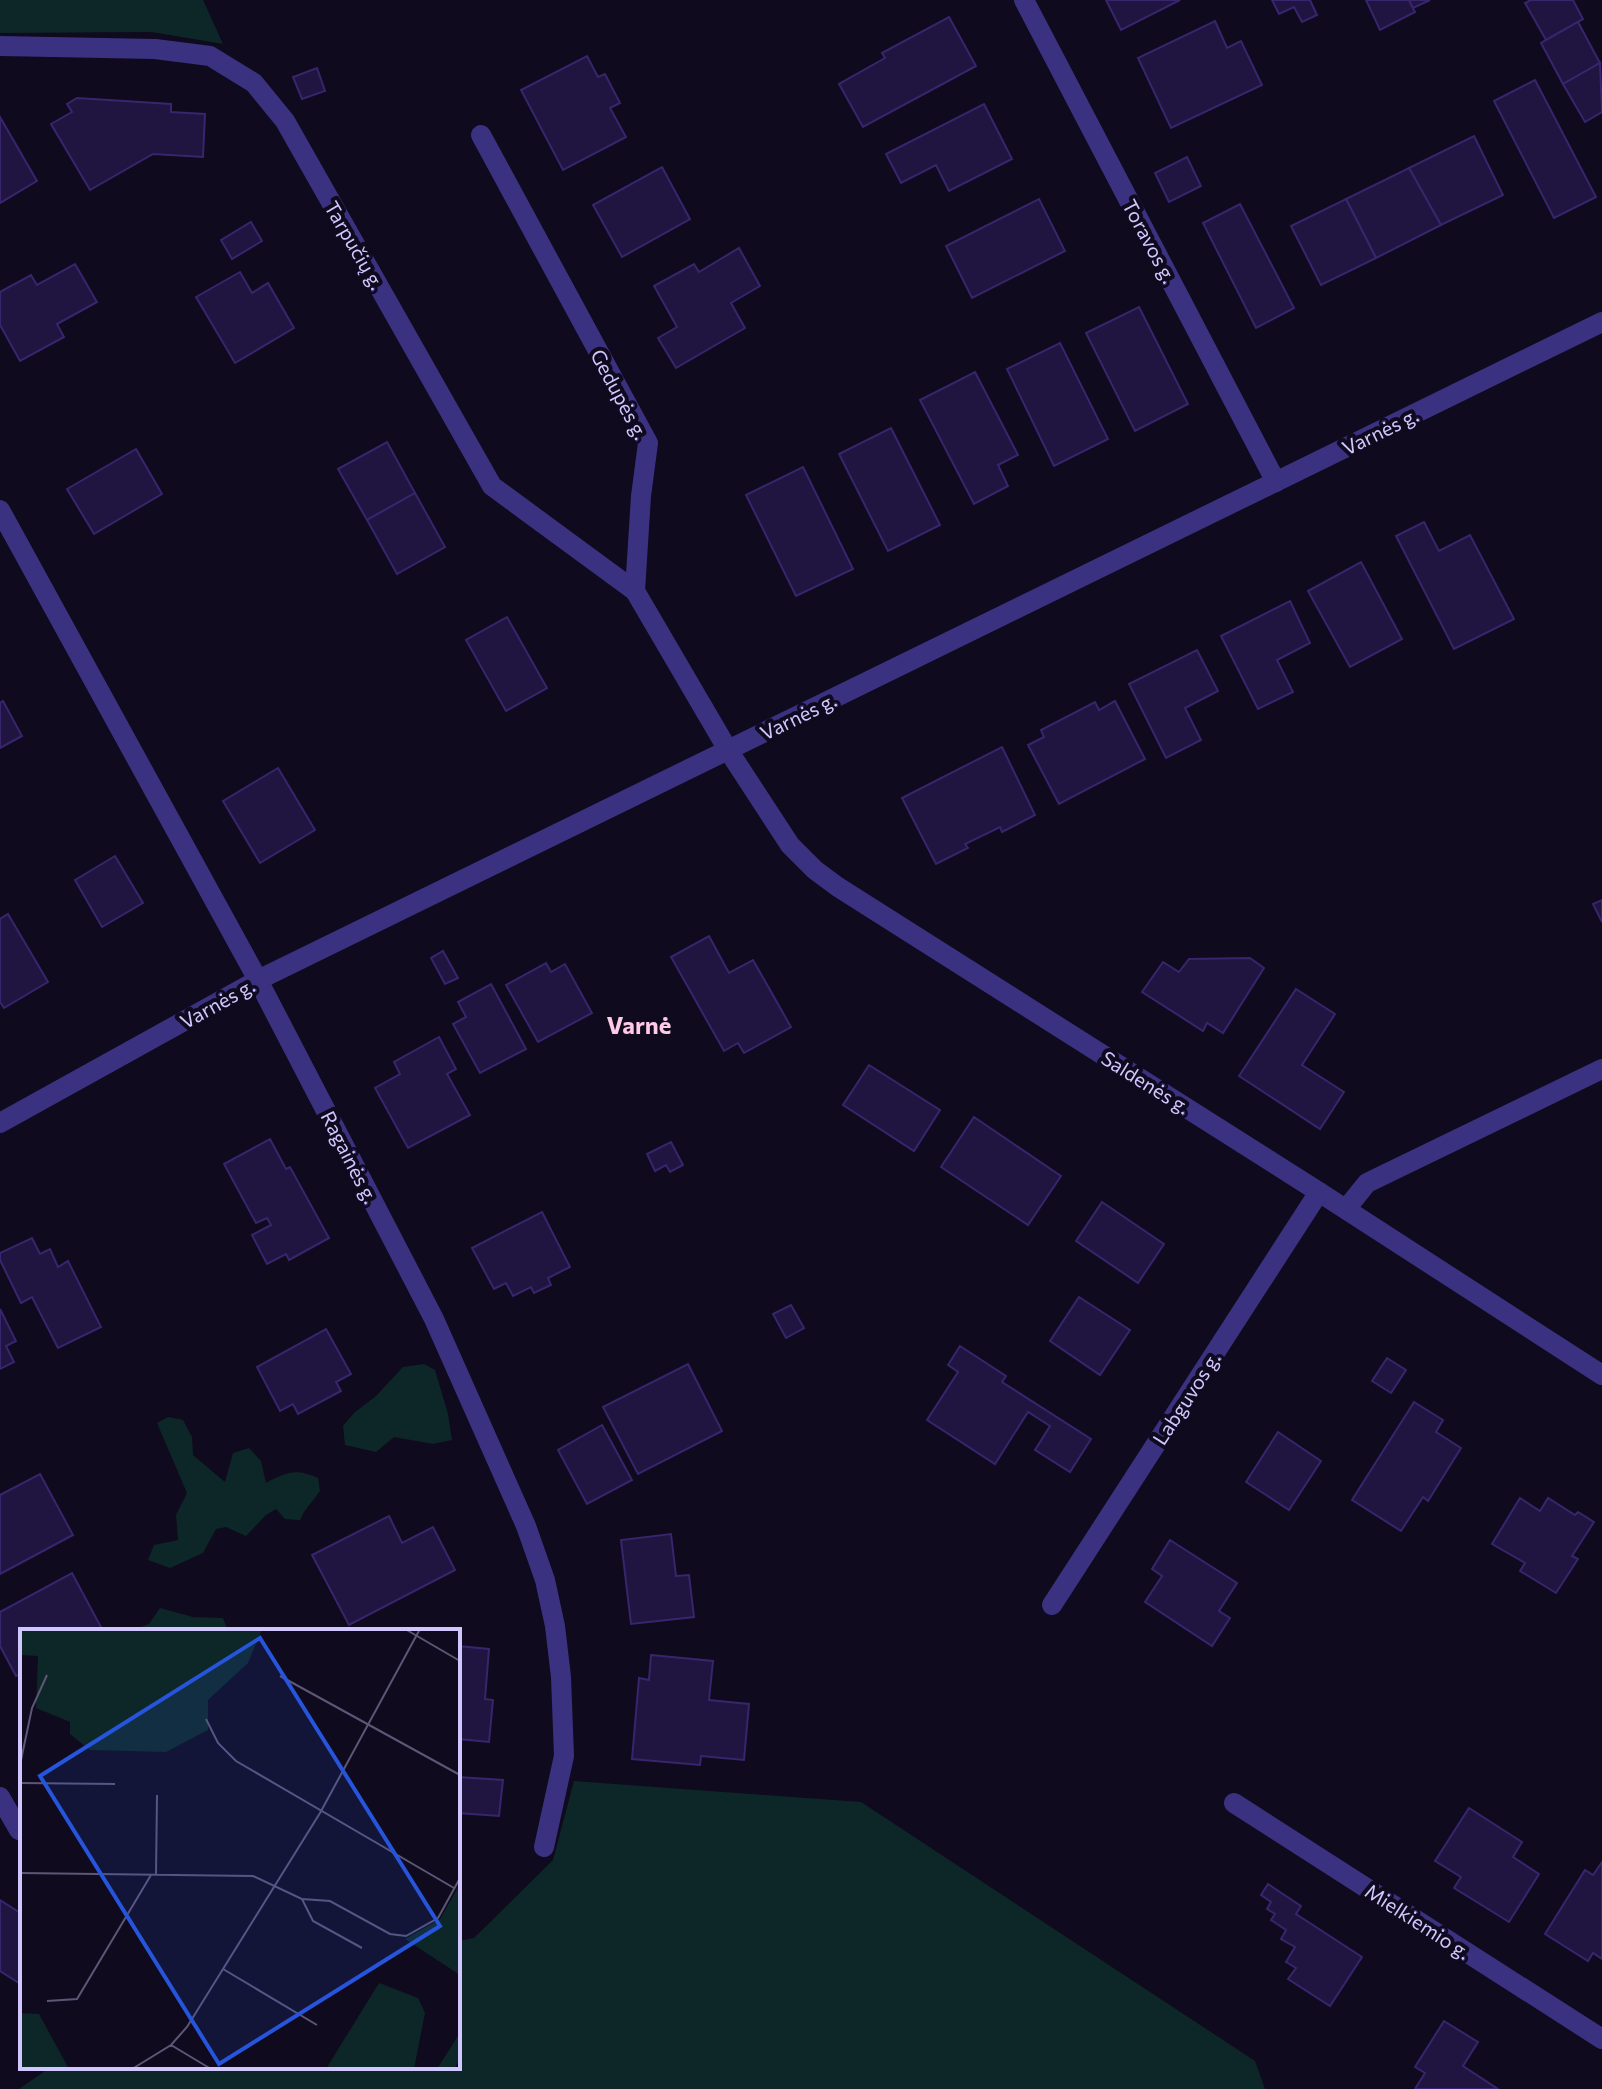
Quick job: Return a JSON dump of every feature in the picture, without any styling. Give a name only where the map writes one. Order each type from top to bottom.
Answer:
[{"type":"street","name":"Toravos g.","points":[[1024,0],[1276,482]]},
{"type":"street","name":"Tarpučių g.","points":[[0,46],[155,49],[210,56],[254,83],[285,121],[492,486],[635,591]]},
{"type":"street","name":"Gedupės g.","points":[[481,135],[648,443],[635,591]]},
{"type":"street","name":"Varnės g.","points":[[0,1123],[258,980],[1602,322]]},
{"type":"street","name":"Ragainės g.","points":[[0,510],[258,980],[434,1319],[526,1526],[545,1580],[555,1626],[564,1756],[544,1847]]},
{"type":"street","points":[[635,591],[728,750]]},
{"type":"street","name":"Saldenės g.","points":[[728,750],[790,845],[838,887],[1602,1375]]},
{"type":"street","points":[[1346,1209],[1367,1183],[1602,1069]]},
{"type":"street","name":"Labguvos g.","points":[[1052,1605],[1319,1192]]},
{"type":"street","points":[[0,1797],[19,1830]]},
{"type":"street","name":"Mielkiemio g.","points":[[1234,1803],[1602,2039]]},
{"type":"green space","points":[[0,0],[203,0],[223,44],[152,32],[0,33]]},
{"type":"green space","points":[[424,1364],[435,1370],[452,1440],[433,1444],[394,1437],[376,1452],[345,1445],[343,1426],[354,1413],[376,1396],[403,1367]]},
{"type":"green space","points":[[168,1417],[183,1420],[192,1437],[193,1455],[225,1482],[233,1453],[249,1448],[261,1461],[266,1483],[297,1472],[318,1478],[320,1491],[300,1520],[285,1519],[276,1509],[246,1536],[226,1527],[216,1529],[203,1553],[170,1568],[148,1560],[154,1545],[178,1540],[176,1515],[187,1493],[157,1423]]},
{"type":"green space","points":[[160,1608],[193,1617],[223,1618],[227,1629],[135,1629],[149,1624]]},
{"type":"green space","points":[[574,1781],[861,1802],[1255,2061],[1265,2089],[19,2089],[48,2069],[460,2069],[460,1941],[474,1938],[553,1860]]},
{"type":"building","points":[[1106,0],[1180,0],[1121,30]]},
{"type":"building","points":[[1272,0],[1310,0],[1317,15],[1302,22],[1294,7],[1279,14]]},
{"type":"building","points":[[1366,0],[1409,0],[1415,12],[1380,30]]},
{"type":"building","points":[[1409,0],[1430,0],[1413,8]]},
{"type":"building","points":[[1531,0],[1573,0],[1583,19],[1546,40],[1525,3]]},
{"type":"building","points":[[949,17],[976,66],[863,127],[839,84],[885,58],[882,53]]},
{"type":"building","points":[[1215,21],[1227,48],[1241,41],[1262,85],[1171,128],[1138,58]]},
{"type":"building","points":[[1578,22],[1600,63],[1563,84],[1541,43]]},
{"type":"building","points":[[587,56],[598,77],[605,74],[620,103],[610,108],[626,137],[563,170],[521,90]]},
{"type":"building","points":[[1600,63],[1602,112],[1585,122],[1563,84]]},
{"type":"building","points":[[317,68],[325,91],[302,99],[293,77]]},
{"type":"building","points":[[1535,80],[1596,197],[1554,218],[1494,101]]},
{"type":"building","points":[[77,98],[171,104],[171,112],[205,114],[203,157],[153,154],[90,190],[51,124],[72,112],[67,104]]},
{"type":"building","points":[[984,104],[1012,159],[949,191],[936,165],[901,183],[886,154]]},
{"type":"building","points":[[0,117],[37,181],[0,203]]},
{"type":"building","points":[[1474,136],[1503,195],[1441,225],[1409,168]]},
{"type":"building","points":[[1187,157],[1201,186],[1169,202],[1155,173]]},
{"type":"building","points":[[662,167],[690,219],[622,257],[593,205]]},
{"type":"building","points":[[1409,168],[1441,225],[1376,258],[1346,199]]},
{"type":"building","points":[[1039,199],[1065,251],[972,298],[946,246]]},
{"type":"building","points":[[1346,199],[1376,258],[1321,285],[1291,226]]},
{"type":"building","points":[[1240,204],[1294,308],[1256,328],[1203,223]]},
{"type":"building","points":[[251,222],[262,241],[232,259],[221,240]]},
{"type":"building","points":[[739,248],[760,286],[731,303],[745,328],[676,368],[658,338],[677,327],[654,286],[694,264],[699,272]]},
{"type":"building","points":[[75,264],[97,302],[57,324],[64,337],[20,361],[0,325],[0,292],[31,275],[37,285]]},
{"type":"building","points":[[240,272],[252,293],[268,283],[294,328],[235,363],[196,297]]},
{"type":"building","points":[[1139,307],[1188,404],[1135,431],[1086,333]]},
{"type":"building","points":[[1060,343],[1108,439],[1054,466],[1007,369]]},
{"type":"building","points":[[975,372],[1018,455],[998,465],[1008,486],[974,504],[920,400]]},
{"type":"building","points":[[891,428],[940,525],[888,551],[839,454]]},
{"type":"building","points":[[387,442],[415,493],[367,520],[338,469]]},
{"type":"building","points":[[136,449],[162,494],[94,534],[67,489]]},
{"type":"building","points":[[803,467],[853,569],[796,596],[746,495]]},
{"type":"building","points":[[415,493],[445,547],[397,574],[367,520]]},
{"type":"building","points":[[1424,522],[1439,551],[1470,535],[1514,619],[1454,649],[1396,536]]},
{"type":"building","points":[[1361,562],[1402,639],[1350,667],[1308,591]]},
{"type":"building","points":[[1290,601],[1310,643],[1277,660],[1293,692],[1258,709],[1221,636]]},
{"type":"building","points":[[507,617],[547,688],[506,711],[466,640]]},
{"type":"building","points":[[1197,650],[1218,691],[1185,708],[1201,740],[1166,758],[1129,684]]},
{"type":"building","points":[[3,701],[22,736],[0,748],[0,703]]},
{"type":"building","points":[[1115,701],[1145,759],[1059,804],[1028,745],[1044,737],[1041,730],[1095,702],[1099,710]]},
{"type":"building","points":[[1002,747],[1035,815],[1002,832],[1000,827],[965,844],[968,848],[936,864],[902,798]]},
{"type":"building","points":[[278,768],[315,830],[260,863],[223,801]]},
{"type":"building","points":[[115,856],[143,903],[102,927],[75,880]]},
{"type":"building","points":[[1602,900],[1602,922],[1593,904]]},
{"type":"building","points":[[8,914],[48,982],[4,1008],[0,1002],[0,919]]},
{"type":"building","points":[[709,936],[729,973],[753,960],[791,1027],[744,1053],[738,1043],[724,1051],[671,957]]},
{"type":"building","points":[[443,951],[458,978],[445,984],[431,958]]},
{"type":"building","points":[[1250,958],[1264,968],[1223,1033],[1207,1023],[1203,1031],[1142,992],[1163,962],[1179,972],[1189,959]]},
{"type":"building","points":[[546,963],[551,972],[565,964],[592,1013],[538,1042],[506,985]]},
{"type":"building","points":[[491,984],[526,1049],[480,1073],[453,1024],[466,1017],[458,1002]]},
{"type":"building","points":[[1296,989],[1335,1014],[1302,1065],[1344,1092],[1320,1129],[1239,1076]]},
{"type":"building","points":[[439,1037],[456,1069],[447,1074],[470,1115],[408,1148],[375,1088],[400,1074],[394,1062]]},
{"type":"building","points":[[869,1065],[940,1110],[914,1151],[843,1105]]},
{"type":"building","points":[[974,1117],[1061,1176],[1028,1225],[941,1167]]},
{"type":"building","points":[[270,1139],[286,1169],[290,1167],[329,1238],[289,1260],[286,1254],[267,1264],[252,1235],[271,1225],[267,1218],[256,1223],[224,1164]]},
{"type":"building","points":[[671,1142],[683,1165],[670,1172],[666,1165],[655,1171],[647,1154]]},
{"type":"building","points":[[1102,1202],[1164,1244],[1138,1283],[1076,1241]]},
{"type":"building","points":[[542,1212],[570,1267],[548,1278],[551,1285],[534,1293],[531,1287],[513,1296],[506,1283],[494,1289],[472,1248]]},
{"type":"building","points":[[32,1238],[40,1254],[50,1249],[58,1267],[68,1261],[101,1327],[58,1348],[32,1297],[21,1303],[0,1260],[0,1253]]},
{"type":"building","points":[[1079,1297],[1130,1330],[1100,1375],[1050,1341]]},
{"type":"building","points":[[791,1305],[804,1328],[786,1338],[773,1314]]},
{"type":"building","points":[[0,1309],[16,1341],[6,1346],[14,1362],[0,1369]]},
{"type":"building","points":[[326,1329],[351,1374],[336,1382],[341,1391],[298,1414],[293,1404],[280,1411],[257,1367]]},
{"type":"building","points":[[960,1346],[1006,1376],[1002,1382],[1091,1439],[1070,1472],[1035,1450],[1050,1426],[1028,1412],[995,1464],[927,1420],[958,1372],[948,1365]]},
{"type":"building","points":[[1387,1358],[1406,1370],[1391,1393],[1372,1381]]},
{"type":"building","points":[[688,1364],[722,1431],[638,1474],[603,1407]]},
{"type":"building","points":[[1414,1402],[1443,1420],[1436,1432],[1461,1448],[1428,1501],[1423,1497],[1401,1531],[1352,1500]]},
{"type":"building","points":[[602,1425],[632,1480],[587,1504],[558,1450]]},
{"type":"building","points":[[1278,1432],[1321,1461],[1289,1510],[1246,1482]]},
{"type":"building","points":[[40,1474],[73,1535],[0,1574],[0,1495]]},
{"type":"building","points":[[1520,1498],[1540,1511],[1548,1498],[1575,1515],[1578,1512],[1594,1522],[1572,1556],[1578,1559],[1556,1593],[1520,1571],[1525,1563],[1492,1544]]},
{"type":"building","points":[[389,1516],[402,1543],[433,1527],[455,1570],[349,1625],[312,1555]]},
{"type":"building","points":[[671,1534],[676,1576],[689,1575],[694,1617],[631,1624],[621,1540]]},
{"type":"building","points":[[1170,1540],[1237,1583],[1219,1611],[1230,1618],[1212,1646],[1145,1602],[1162,1576],[1152,1569]]},
{"type":"building","points":[[72,1573],[102,1629],[20,1629],[20,1673],[16,1676],[0,1646],[0,1612]]},
{"type":"building","points":[[460,1646],[489,1649],[485,1699],[493,1700],[489,1742],[460,1739]]},
{"type":"building","points":[[651,1655],[713,1661],[709,1700],[749,1704],[744,1760],[701,1756],[700,1765],[632,1759],[639,1678],[649,1680]]},
{"type":"building","points":[[460,1777],[503,1780],[499,1816],[460,1813]]},
{"type":"building","points":[[1469,1808],[1522,1842],[1513,1857],[1539,1874],[1509,1922],[1454,1888],[1461,1877],[1435,1861]]},
{"type":"building","points":[[1602,1862],[1602,1959],[1593,1953],[1588,1961],[1545,1934],[1585,1870],[1593,1875]]},
{"type":"building","points":[[1268,1884],[1301,1906],[1296,1914],[1362,1957],[1330,2006],[1288,1979],[1296,1968],[1286,1962],[1295,1947],[1281,1939],[1286,1930],[1271,1920],[1275,1914],[1267,1909],[1271,1902],[1261,1895]]},
{"type":"building","points":[[0,1900],[20,1913],[20,1984],[0,1971]]},
{"type":"building","points":[[1444,2021],[1478,2042],[1463,2066],[1498,2089],[1415,2089],[1425,2073],[1415,2067]]},
{"type":"district","name":"Varnė","points":[[639,1024]]}]
